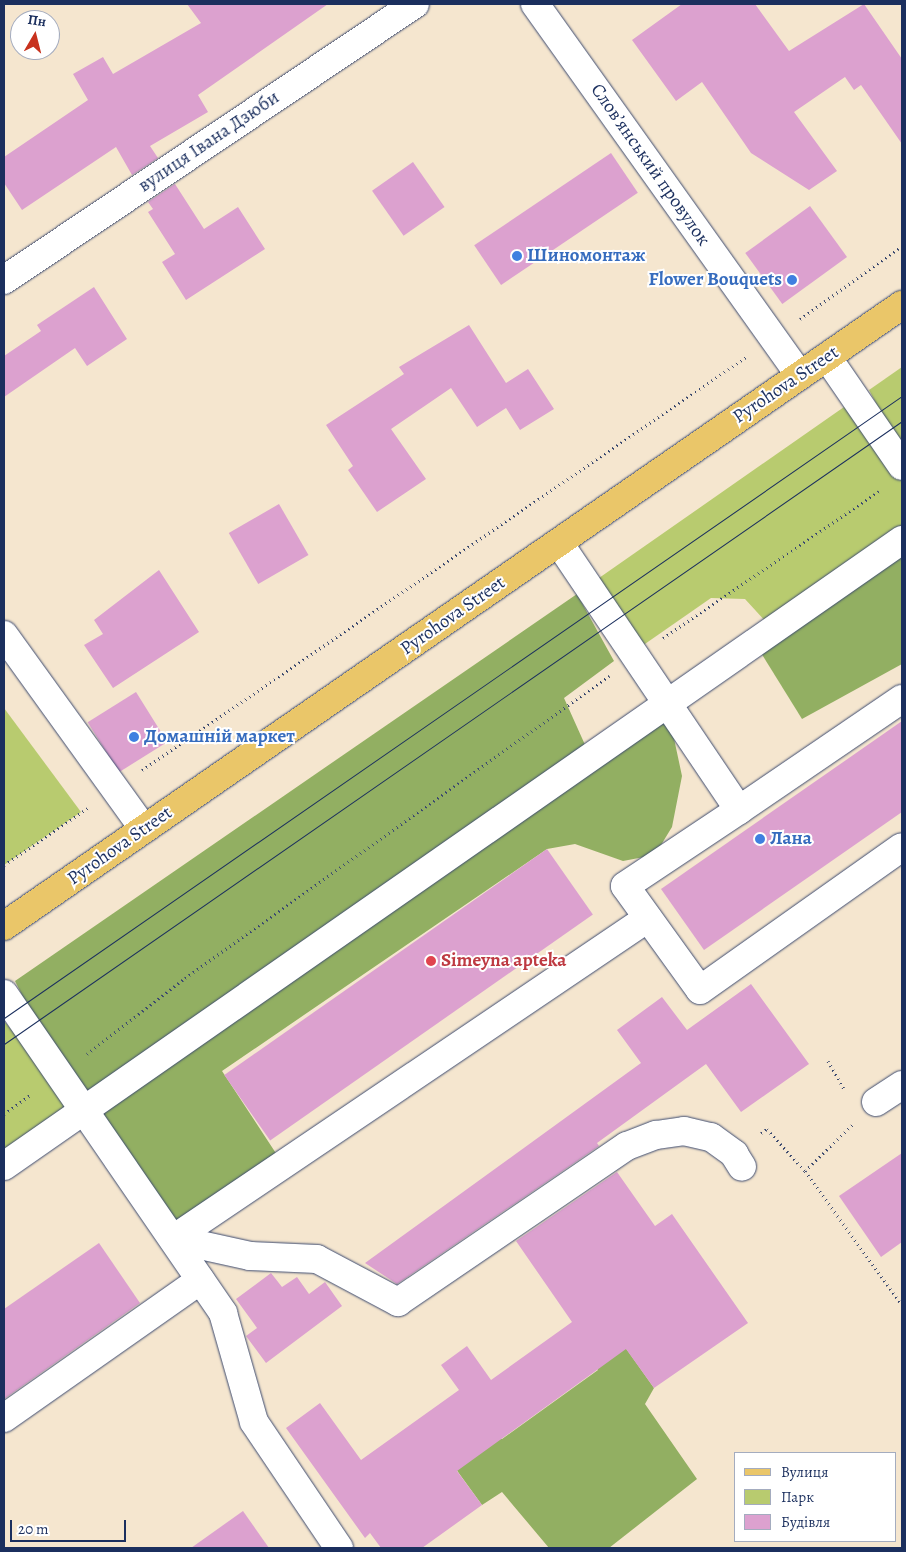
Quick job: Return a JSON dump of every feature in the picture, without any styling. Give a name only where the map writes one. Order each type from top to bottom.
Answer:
[{"type":"main road","name":"Pyrohova Street","points":[[4,926],[902,305]]},
{"type":"street","name":"вулиця Івана Дзюби","points":[[4,280],[415,4]]},
{"type":"street","name":"Словʼянський провулок","points":[[535,4],[800,375]]},
{"type":"street","points":[[827,357],[894,476]]},
{"type":"street","points":[[4,1166],[666,701],[902,540]]},
{"type":"street","points":[[558,543],[739,810]]},
{"type":"street","points":[[4,635],[144,829]]},
{"type":"street","points":[[902,699],[625,886],[700,990],[902,847]]},
{"type":"street","points":[[173,1239],[648,918]]},
{"type":"street","points":[[4,994],[61,1074],[80,1112],[173,1239],[232,1331],[254,1422],[339,1548]]},
{"type":"street","points":[[876,1102],[902,1085]]},
{"type":"street","points":[[173,1239],[250,1256],[317,1259],[398,1302],[627,1146],[656,1134],[684,1131],[710,1137],[738,1160]]},
{"type":"street","points":[[4,1418],[200,1280]]},
{"type":"path","points":[[4,865],[773,338],[902,246]]},
{"type":"path","points":[[4,1114],[61,1074],[185,978],[894,476]]},
{"type":"path","points":[[805,1171],[876,1102]]},
{"type":"path","points":[[738,1160],[767,1129],[805,1171],[902,1305]]},
{"type":"green space","points":[[902,367],[902,452],[869,390]]},
{"type":"green space","points":[[844,407],[902,476],[902,538],[767,623],[745,599],[711,598],[642,646],[599,578]]},
{"type":"green space","points":[[902,550],[902,664],[802,719],[758,648]]},
{"type":"green space","points":[[577,594],[614,661],[564,698],[586,747],[666,701],[682,776],[672,827],[661,845],[644,857],[623,861],[575,844],[547,849],[222,1071],[283,1164],[173,1239],[80,1112],[15,981]]},
{"type":"green space","points":[[4,708],[81,812],[4,865]]},
{"type":"green space","points":[[4,1021],[80,1112],[4,1166]]},
{"type":"green space","points":[[608,1323],[654,1388],[645,1404],[697,1479],[609,1548],[549,1548],[502,1492],[482,1505],[453,1465],[492,1437],[502,1439],[598,1370],[580,1345]]},
{"type":"building","points":[[187,4],[328,4],[198,95],[208,112],[150,146],[158,158],[132,175],[116,147],[22,210],[4,183],[4,157],[88,100],[73,74],[103,57],[113,74],[201,23]]},
{"type":"building","points":[[682,4],[755,4],[789,51],[864,4],[902,59],[902,144],[861,85],[854,90],[845,77],[794,112],[837,171],[809,190],[751,153],[702,82],[676,101],[632,40]]},
{"type":"building","points":[[611,153],[638,193],[501,285],[474,245]]},
{"type":"building","points":[[413,162],[445,207],[404,236],[372,191]]},
{"type":"building","points":[[175,184],[204,229],[238,207],[265,249],[186,300],[162,262],[175,254],[148,212],[153,209],[148,202]]},
{"type":"building","points":[[810,206],[847,257],[782,304],[745,253]]},
{"type":"building","points":[[94,287],[127,339],[87,366],[75,348],[4,397],[4,356],[41,331],[37,325]]},
{"type":"building","points":[[469,325],[506,383],[528,369],[554,409],[520,430],[506,408],[477,427],[451,388],[391,429],[426,479],[377,512],[348,470],[353,466],[326,425],[404,374],[399,367]]},
{"type":"building","points":[[279,504],[308,555],[258,584],[229,533]]},
{"type":"building","points":[[159,570],[199,632],[113,688],[84,645],[103,634],[94,620]]},
{"type":"building","points":[[136,692],[167,742],[119,772],[88,722]]},
{"type":"building","points":[[902,721],[902,812],[704,950],[661,889]]},
{"type":"building","points":[[547,849],[593,915],[270,1141],[224,1075]]},
{"type":"building","points":[[751,984],[809,1064],[741,1112],[706,1064],[597,1143],[599,1146],[397,1284],[365,1263],[641,1063],[617,1030],[662,997],[687,1030]]},
{"type":"building","points":[[902,1153],[902,1242],[881,1257],[839,1196]]},
{"type":"building","points":[[617,1172],[655,1226],[672,1214],[748,1323],[654,1388],[626,1349],[457,1471],[482,1505],[422,1548],[381,1548],[370,1533],[365,1538],[286,1428],[320,1403],[361,1460],[459,1390],[441,1365],[467,1346],[491,1380],[572,1322],[516,1241]]},
{"type":"building","points":[[99,1243],[140,1303],[4,1399],[4,1309]]},
{"type":"building","points":[[271,1273],[282,1287],[297,1277],[309,1294],[325,1282],[342,1306],[266,1363],[246,1336],[257,1328],[236,1299]]},
{"type":"building","points":[[243,1511],[269,1548],[191,1548]]},
{"type":"tram line","points":[[4,1018],[902,396]]},
{"type":"tram line","points":[[4,1044],[902,421]]},
{"type":"place","name":"Шиномонтаж","points":[[517,256]]},
{"type":"place","name":"Flower Bouquets","points":[[792,280]]},
{"type":"place","name":"Домашній маркет","points":[[134,737]]},
{"type":"place","name":"Лана","points":[[760,839]]},
{"type":"place","name":"Simeyna apteka","points":[[431,961]]}]
